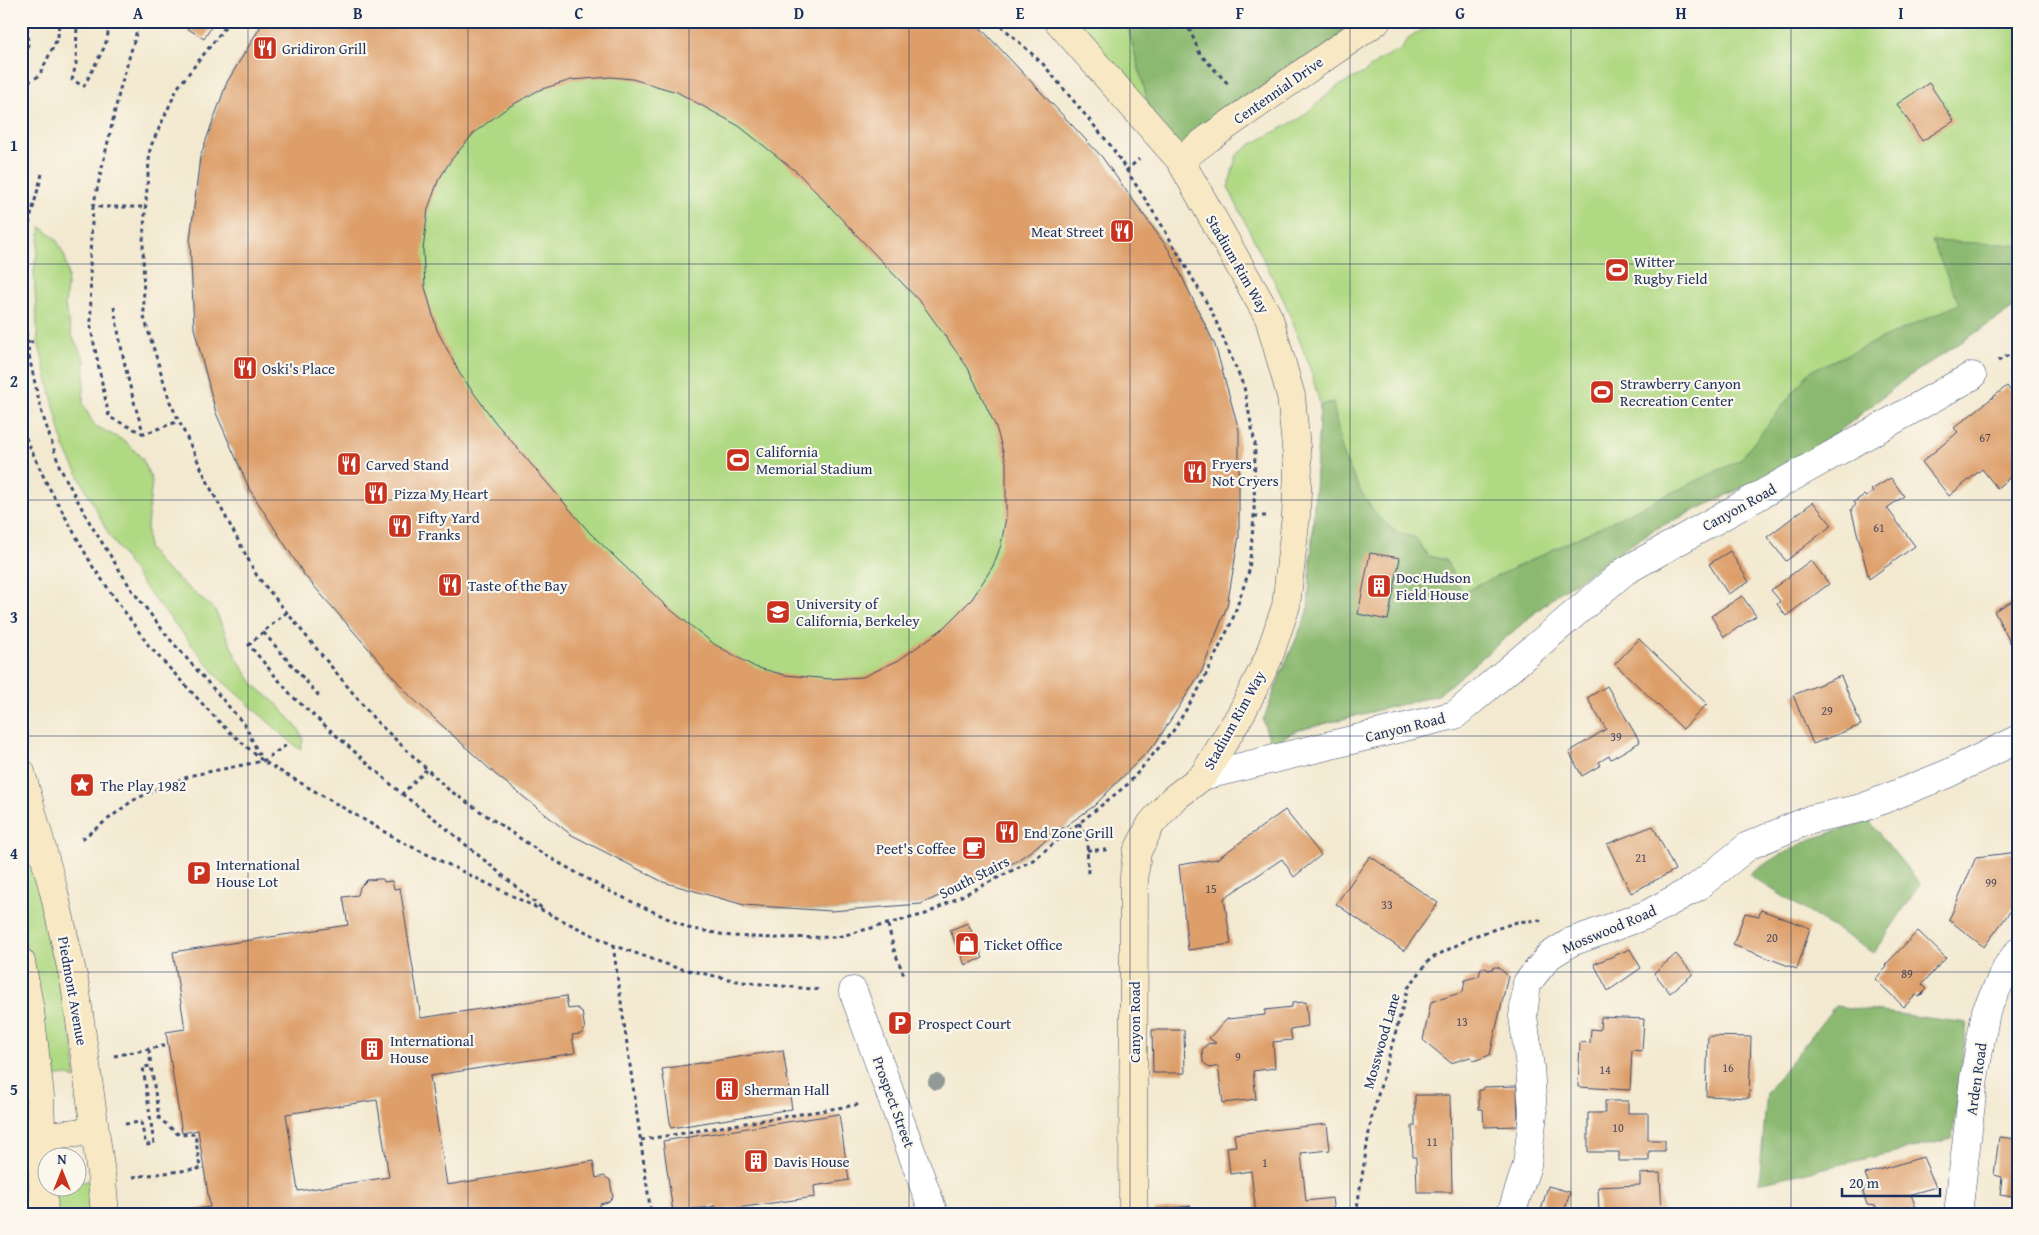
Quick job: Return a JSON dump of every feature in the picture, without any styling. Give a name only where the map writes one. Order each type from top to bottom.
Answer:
[{"type":"street","name":"Stadium Rim Way","points":[[1058,21],[1180,160],[1269,318],[1291,396],[1298,468],[1296,515],[1286,606],[1268,659],[1242,712],[1203,776]]},
{"type":"street","name":"Centennial Drive","points":[[1180,160],[1377,21]]},
{"type":"street","name":"Canyon Road","points":[[1133,1214],[1134,877],[1138,852],[1151,824],[1173,799],[1203,776],[1455,715],[1626,571],[1972,376]]},
{"type":"street","name":"Mosswood Road","points":[[1511,1214],[1527,1165],[1533,1114],[1530,1067],[1523,1016],[1526,992],[1528,983],[1549,956],[1571,942],[1646,915],[1697,887],[1748,846],[1811,819],[1862,808],[1947,774],[2018,739]]},
{"type":"street","name":"Piedmont Avenue","points":[[21,772],[51,881],[75,985],[105,1214]]},
{"type":"street","name":"Arden Road","points":[[1958,1214],[1974,1078],[1986,1011],[2008,966],[2018,952]]},
{"type":"street","points":[[21,962],[30,1010],[39,1082],[32,1137],[44,1214]]},
{"type":"street","name":"Prospect Street","points":[[853,991],[934,1214]]},
{"type":"street","points":[[32,1137],[94,1131]]},
{"type":"path","points":[[21,71],[28,44],[27,21]]},
{"type":"path","points":[[21,86],[39,76],[58,37],[59,21]]},
{"type":"path","points":[[77,21],[76,64],[72,80],[84,86],[105,46],[111,21]]},
{"type":"path","points":[[136,21],[136,34],[120,89],[93,207],[90,254],[91,329],[109,417],[144,434],[179,421]]},
{"type":"path","name":"South Stairs","points":[[230,21],[178,87],[150,148],[143,241],[144,317],[170,402],[212,491],[257,576],[375,720],[449,790],[540,852],[605,889],[688,928],[731,936],[774,938],[837,937],[888,926],[926,914],[1033,860],[1128,784],[1174,730],[1200,687],[1232,621],[1249,571],[1254,516],[1255,444],[1244,387],[1212,312],[1110,146],[1043,64],[996,21]]},
{"type":"path","points":[[1186,21],[1200,54],[1252,108]]},
{"type":"path","points":[[1126,171],[1142,156]]},
{"type":"path","points":[[42,174],[30,219],[24,271],[27,342],[41,410],[60,468],[91,525],[132,590],[208,684],[245,725],[262,761]]},
{"type":"path","points":[[93,207],[145,207]]},
{"type":"path","points":[[114,307],[123,360],[135,408],[144,434]]},
{"type":"path","points":[[21,342],[35,342]]},
{"type":"path","points":[[21,422],[25,436],[46,482],[93,567],[149,646],[223,726],[262,761],[402,842],[613,946],[674,966],[742,982],[853,991]]},
{"type":"path","points":[[1254,516],[1267,516]]},
{"type":"path","points":[[286,612],[249,645],[293,697],[402,794],[435,819],[548,914]]},
{"type":"path","points":[[263,632],[320,696]]},
{"type":"path","points":[[82,839],[132,801],[161,787],[193,775],[262,761],[288,744]]},
{"type":"path","points":[[402,794],[426,770]]},
{"type":"path","points":[[1079,823],[1086,838],[1088,875]]},
{"type":"path","points":[[888,926],[894,950],[905,978]]},
{"type":"path","name":"Mosswood Lane","points":[[1356,1214],[1371,1120],[1408,988],[1430,959],[1474,936],[1501,927]]},
{"type":"path","points":[[613,946],[651,1214]]},
{"type":"path","points":[[118,1055],[168,1045]]},
{"type":"path","points":[[102,1182],[202,1168],[195,1134],[180,1135],[159,1118],[149,1050]]},
{"type":"path","points":[[124,1116],[125,1124],[141,1122],[146,1145],[154,1144],[143,1067],[151,1066]]},
{"type":"path","points":[[640,1140],[836,1110]]},
{"type":"green space","name":"California Memorial Stadium","points":[[264,21],[974,21],[1102,157],[1169,250],[1215,345],[1202,671],[1155,744],[1094,806],[1015,862],[921,904],[831,911],[744,905],[570,834],[495,774],[410,696],[305,576],[250,490],[216,413],[194,328],[190,241],[200,157],[227,82]]},
{"type":"green space","points":[[1058,21],[1126,21],[1156,132]]},
{"type":"green space","points":[[1126,21],[1377,21],[1180,160],[1156,132]]},
{"type":"green space","name":"Strawberry Canyon Recreation Center","points":[[1436,21],[2018,21],[2018,305],[1906,378],[1807,457],[1653,530],[1557,594],[1438,695],[1295,731],[1271,744],[1263,721],[1282,671],[1308,612],[1320,405],[1311,371],[1286,305],[1228,187],[1237,155],[1252,144],[1299,119],[1338,86],[1364,73],[1382,58],[1401,50],[1408,39]]},
{"type":"green space","points":[[41,227],[56,239],[65,257],[68,276],[65,306],[72,336],[85,360],[83,404],[94,425],[126,442],[142,458],[152,481],[147,526],[148,548],[161,565],[215,610],[236,657],[254,685],[279,706],[300,731],[303,741],[300,750],[219,678],[143,585],[108,533],[64,447],[38,341],[34,272]]},
{"type":"green space","points":[[1932,241],[2018,245],[2018,305],[1906,378],[1807,457],[1653,530],[1557,594],[1438,695],[1295,731],[1271,744],[1263,721],[1282,671],[1308,612],[1320,405],[1333,402],[1343,455],[1360,490],[1378,517],[1397,533],[1415,537],[1428,556],[1446,560],[1462,593],[1740,460],[1810,371],[1959,304]]},
{"type":"green space","points":[[21,804],[45,894],[75,1055],[75,1079],[62,1075],[50,1080],[21,921]]},
{"type":"green space","points":[[1869,821],[1920,884],[1874,953],[1749,875],[1771,860],[1811,839]]},
{"type":"green space","points":[[1835,1006],[1967,1023],[1952,1139],[1759,1183],[1767,1092]]},
{"type":"green space","points":[[88,1181],[90,1181],[91,1214],[56,1214],[56,1198],[88,1198]]},
{"type":"building","points":[[189,21],[215,21],[204,39],[185,27]]},
{"type":"building","name":"California Memorial Stadium","points":[[264,21],[974,21],[1102,157],[1169,250],[1215,345],[1239,430],[1239,536],[1227,606],[1202,671],[1155,744],[1094,806],[1015,862],[921,904],[831,911],[744,905],[663,882],[570,834],[495,774],[410,696],[305,576],[250,490],[216,413],[194,328],[190,241],[200,157],[227,82]],"holes":[[[611,77],[632,79],[677,92],[739,126],[798,173],[922,304],[968,368],[996,427],[1006,462],[1006,517],[1001,545],[993,566],[972,599],[941,630],[899,660],[863,677],[830,679],[785,675],[755,667],[714,644],[666,606],[590,533],[495,422],[460,374],[437,330],[425,287],[423,250],[428,209],[438,181],[451,160],[475,132],[507,108],[539,90],[571,80]]]},
{"type":"building","points":[[1929,83],[1954,121],[1922,141],[1897,104]]},
{"type":"building","points":[[2007,386],[2018,400],[2018,441],[2014,444],[2018,449],[2018,471],[1997,488],[1982,469],[1949,496],[1922,462],[1958,432],[1954,428]]},
{"type":"building","points":[[1891,478],[1904,496],[1887,508],[1915,546],[1869,579],[1851,509],[1856,505],[1854,502],[1864,495],[1866,497],[1873,492],[1871,490]]},
{"type":"building","points":[[1813,502],[1832,525],[1786,561],[1767,537]]},
{"type":"building","points":[[1730,551],[1749,582],[1728,594],[1709,564]]},
{"type":"building","name":"Doc Hudson Field House","points":[[1370,553],[1400,558],[1388,620],[1358,614]]},
{"type":"building","points":[[1811,560],[1829,584],[1786,616],[1777,604],[1780,601],[1771,590]]},
{"type":"building","points":[[1742,596],[1756,616],[1724,637],[1711,616]]},
{"type":"building","points":[[2018,598],[2018,641],[2011,644],[1994,611]]},
{"type":"building","points":[[1639,639],[1707,704],[1683,729],[1615,664]]},
{"type":"building","points":[[1841,676],[1861,725],[1813,744],[1793,695]]},
{"type":"building","points":[[1607,686],[1640,742],[1611,759],[1609,756],[1599,762],[1601,765],[1582,776],[1569,752],[1606,729],[1587,698]]},
{"type":"building","points":[[1285,810],[1321,855],[1294,877],[1282,859],[1224,898],[1231,944],[1188,950],[1179,865],[1217,859]]},
{"type":"building","points":[[1653,826],[1675,870],[1631,893],[1607,844]]},
{"type":"building","points":[[2018,852],[2018,907],[2012,909],[1984,947],[1949,920],[1976,857]]},
{"type":"building","points":[[1370,856],[1438,903],[1404,951],[1336,904]]},
{"type":"building","name":"International House","points":[[383,879],[384,882],[392,881],[394,889],[400,888],[421,1018],[566,996],[568,1009],[577,1008],[582,1012],[585,1029],[581,1034],[572,1035],[575,1053],[430,1076],[447,1185],[593,1161],[596,1178],[604,1176],[610,1180],[613,1197],[608,1202],[600,1204],[601,1214],[193,1214],[192,1210],[210,1207],[198,1130],[182,1133],[166,1032],[185,1029],[173,952],[348,925],[343,897],[358,895],[360,887],[367,880]],"holes":[[[377,1100],[389,1177],[298,1191],[286,1114]]]},
{"type":"building","points":[[1761,910],[1810,928],[1797,969],[1733,945],[1745,913],[1759,916]]},
{"type":"building","name":"Ticket Office","points":[[968,923],[983,958],[965,965],[950,930]]},
{"type":"building","points":[[1918,931],[1946,958],[1922,984],[1927,989],[1919,997],[1916,995],[1904,1007],[1875,979],[1887,967],[1885,965]]},
{"type":"building","points":[[1630,949],[1641,968],[1608,991],[1594,964]]},
{"type":"building","points":[[1676,954],[1693,974],[1670,993],[1654,973]]},
{"type":"building","points":[[1498,967],[1508,976],[1490,1055],[1474,1061],[1470,1057],[1451,1063],[1423,1040],[1431,1002],[1463,992],[1465,980],[1479,976],[1481,968],[1488,970]]},
{"type":"building","points":[[1306,1002],[1308,1026],[1290,1029],[1292,1040],[1273,1042],[1275,1068],[1253,1071],[1256,1099],[1223,1103],[1218,1066],[1210,1068],[1203,1062],[1202,1050],[1207,1044],[1216,1043],[1209,1038],[1227,1019],[1265,1015],[1265,1010],[1292,1007],[1292,1003]]},
{"type":"building","points":[[1601,1017],[1644,1019],[1642,1051],[1632,1050],[1630,1090],[1578,1087],[1580,1042],[1590,1043],[1591,1029],[1600,1030]]},
{"type":"building","points":[[1152,1030],[1184,1030],[1185,1073],[1153,1073]]},
{"type":"building","points":[[1708,1036],[1751,1037],[1749,1098],[1706,1096]]},
{"type":"building","name":"Sherman Hall","points":[[783,1050],[792,1109],[671,1128],[662,1069]]},
{"type":"building","points":[[1517,1086],[1518,1126],[1484,1127],[1483,1109],[1479,1109],[1479,1090],[1483,1090],[1483,1087]]},
{"type":"building","points":[[1415,1095],[1450,1095],[1452,1192],[1417,1192],[1416,1157],[1413,1157],[1412,1126],[1415,1126]]},
{"type":"building","points":[[1605,1101],[1628,1101],[1628,1113],[1648,1113],[1648,1140],[1665,1140],[1665,1151],[1649,1151],[1649,1161],[1619,1161],[1619,1152],[1588,1152],[1588,1113],[1605,1113]]},
{"type":"building","name":"Davis House","points":[[839,1114],[849,1180],[814,1186],[815,1197],[716,1211],[715,1206],[673,1212],[663,1141]]},
{"type":"building","points":[[1327,1124],[1330,1150],[1301,1153],[1306,1201],[1332,1198],[1334,1214],[1256,1214],[1251,1171],[1230,1174],[1227,1147],[1236,1146],[1234,1134]]},
{"type":"building","points":[[1999,1137],[2018,1139],[2018,1198],[2000,1195],[2002,1177],[1994,1175]]},
{"type":"building","points":[[1923,1157],[1936,1187],[1911,1194],[1916,1208],[1901,1214],[1879,1214],[1876,1206],[1867,1205],[1863,1192],[1869,1184],[1865,1174]]},
{"type":"building","points":[[1660,1173],[1662,1214],[1599,1214],[1598,1187],[1640,1185],[1640,1174]]},
{"type":"building","points":[[1548,1186],[1570,1192],[1565,1209],[1579,1214],[1540,1214]]},
{"type":"building","points":[[1191,1206],[1192,1214],[1155,1214],[1155,1210]]},
{"type":"place","name":"Gridiron Grill","points":[[265,48]]},
{"type":"place","name":"Meat Street","points":[[1122,231]]},
{"type":"place","name":"Witter Rugby Field","points":[[1617,270]]},
{"type":"place","name":"Oski's Place","points":[[245,368]]},
{"type":"place","name":"Strawberry Canyon Recreation Center","points":[[1602,392]]},
{"type":"place","name":"California Memorial Stadium","points":[[738,460]]},
{"type":"place","name":"Carved Stand","points":[[349,464]]},
{"type":"place","name":"Fryers Not Cryers","points":[[1195,472]]},
{"type":"place","name":"Pizza My Heart","points":[[376,493]]},
{"type":"place","name":"Fifty Yard Franks","points":[[400,526]]},
{"type":"place","name":"Taste of the Bay","points":[[450,585]]},
{"type":"place","name":"Doc Hudson Field House","points":[[1379,586]]},
{"type":"place","name":"University of California, Berkeley","points":[[778,612]]},
{"type":"place","name":"The Play 1982","points":[[82,785]]},
{"type":"place","name":"End Zone Grill","points":[[1007,832]]},
{"type":"place","name":"Peet's Coffee","points":[[974,848]]},
{"type":"place","name":"International House Lot","points":[[199,873]]},
{"type":"place","name":"Ticket Office","points":[[967,944]]},
{"type":"place","name":"Prospect Court","points":[[900,1023]]},
{"type":"place","name":"International House","points":[[372,1049]]},
{"type":"place","name":"Sherman Hall","points":[[727,1089]]},
{"type":"place","name":"Davis House","points":[[756,1161]]}]
